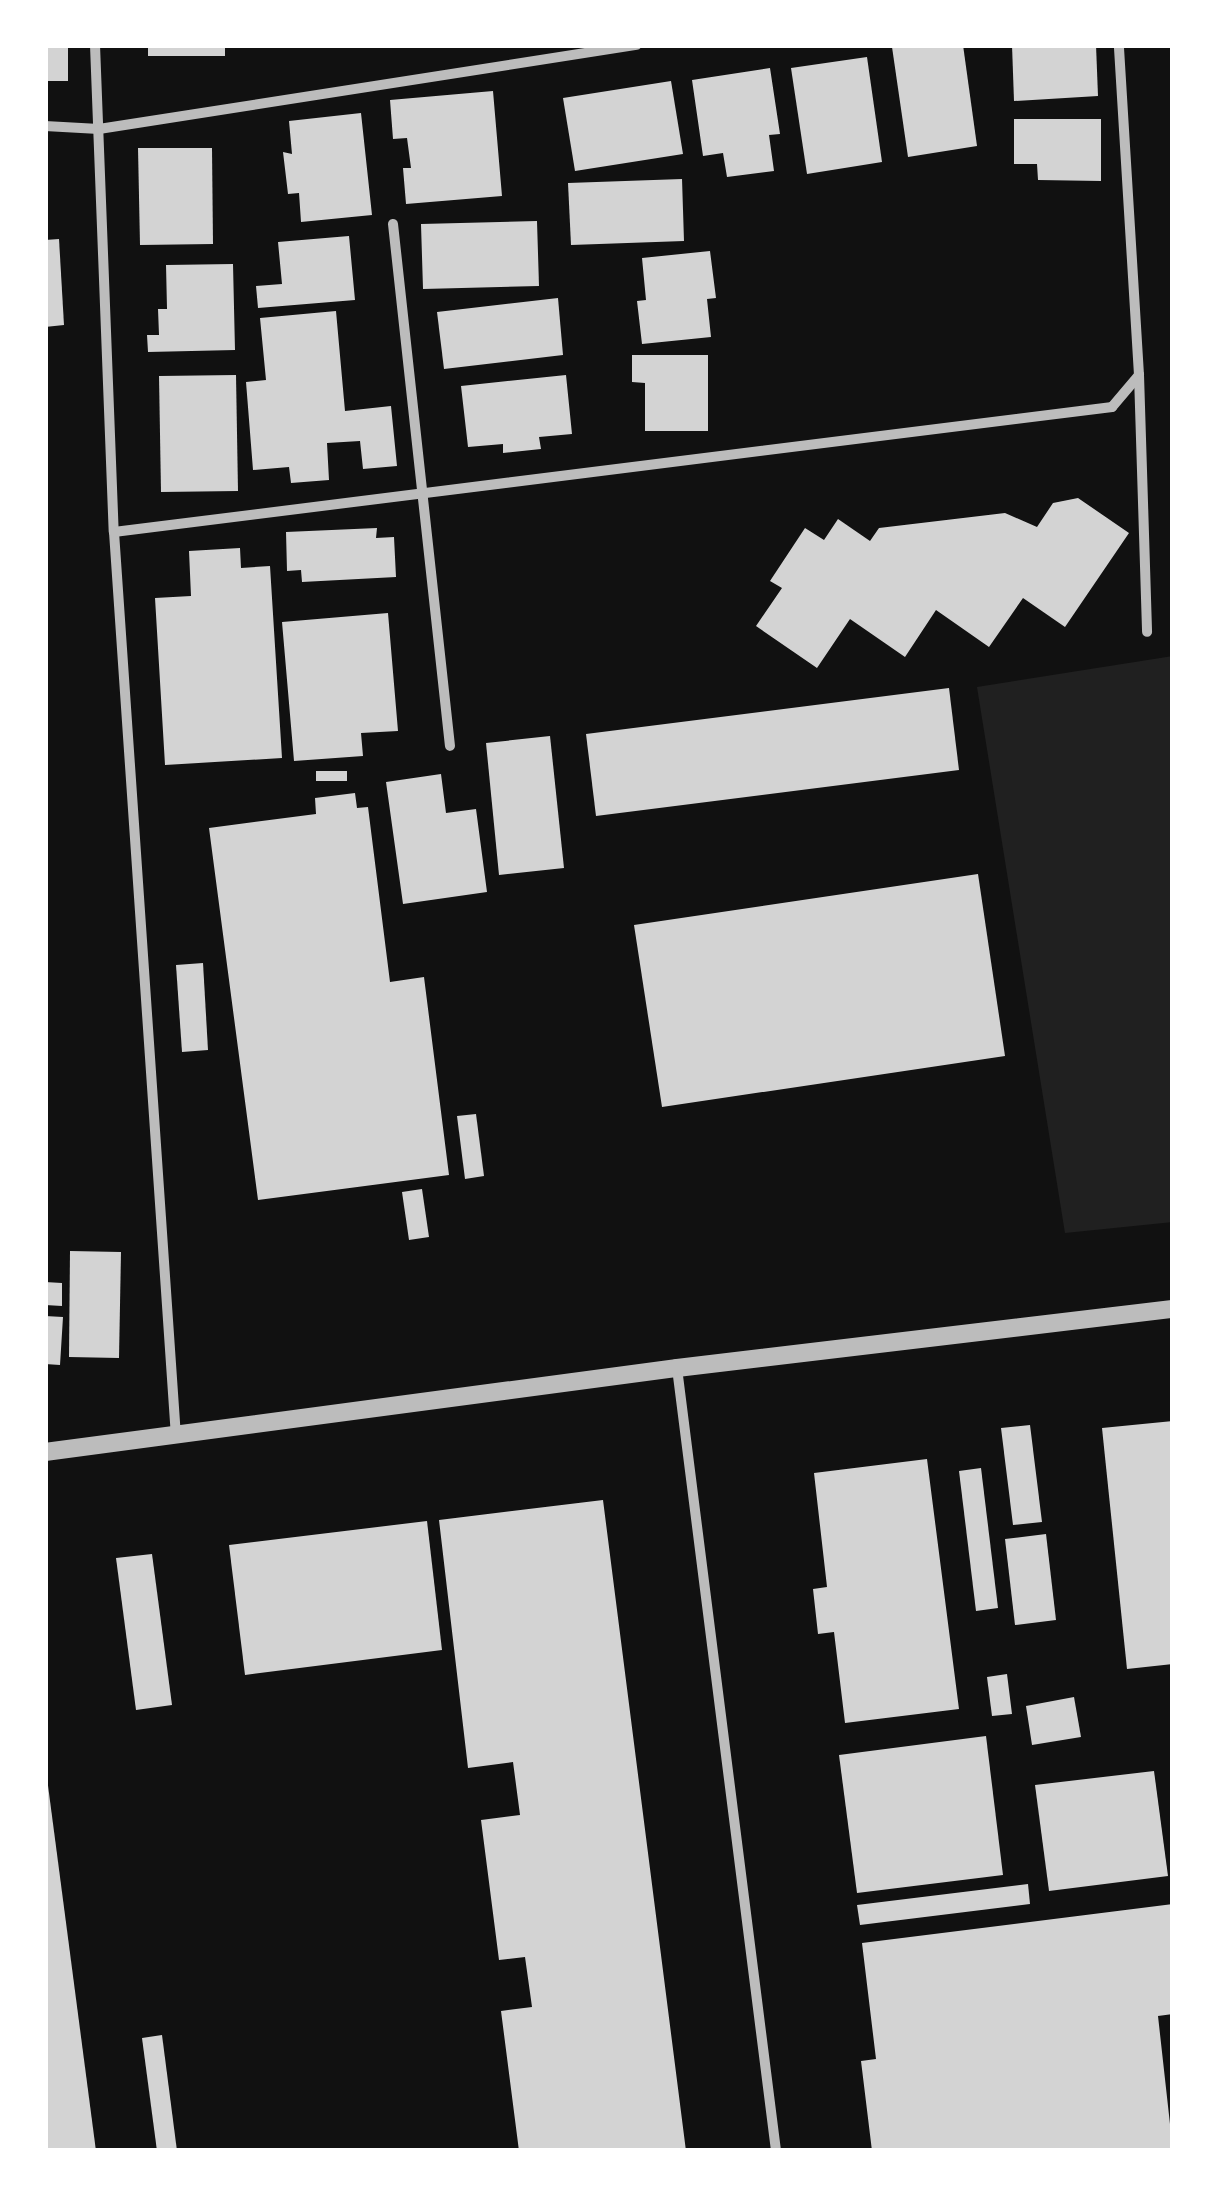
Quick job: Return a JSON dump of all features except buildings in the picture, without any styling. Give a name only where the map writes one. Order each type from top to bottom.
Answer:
[{"type":"street","points":[[95,45],[114,532],[176,1437]]},
{"type":"street","points":[[45,126],[99,129],[636,45]]},
{"type":"street","points":[[1119,45],[1139,375],[1148,632]]},
{"type":"street","points":[[393,224],[450,746]]},
{"type":"street","points":[[114,532],[1112,407],[1139,375]]},
{"type":"street","points":[[45,1452],[677,1368],[1173,1309]]},
{"type":"street","points":[[677,1368],[776,2151]]},
{"type":"shaded area","points":[[1173,656],[1173,1222],[1065,1233],[977,687]]}]
